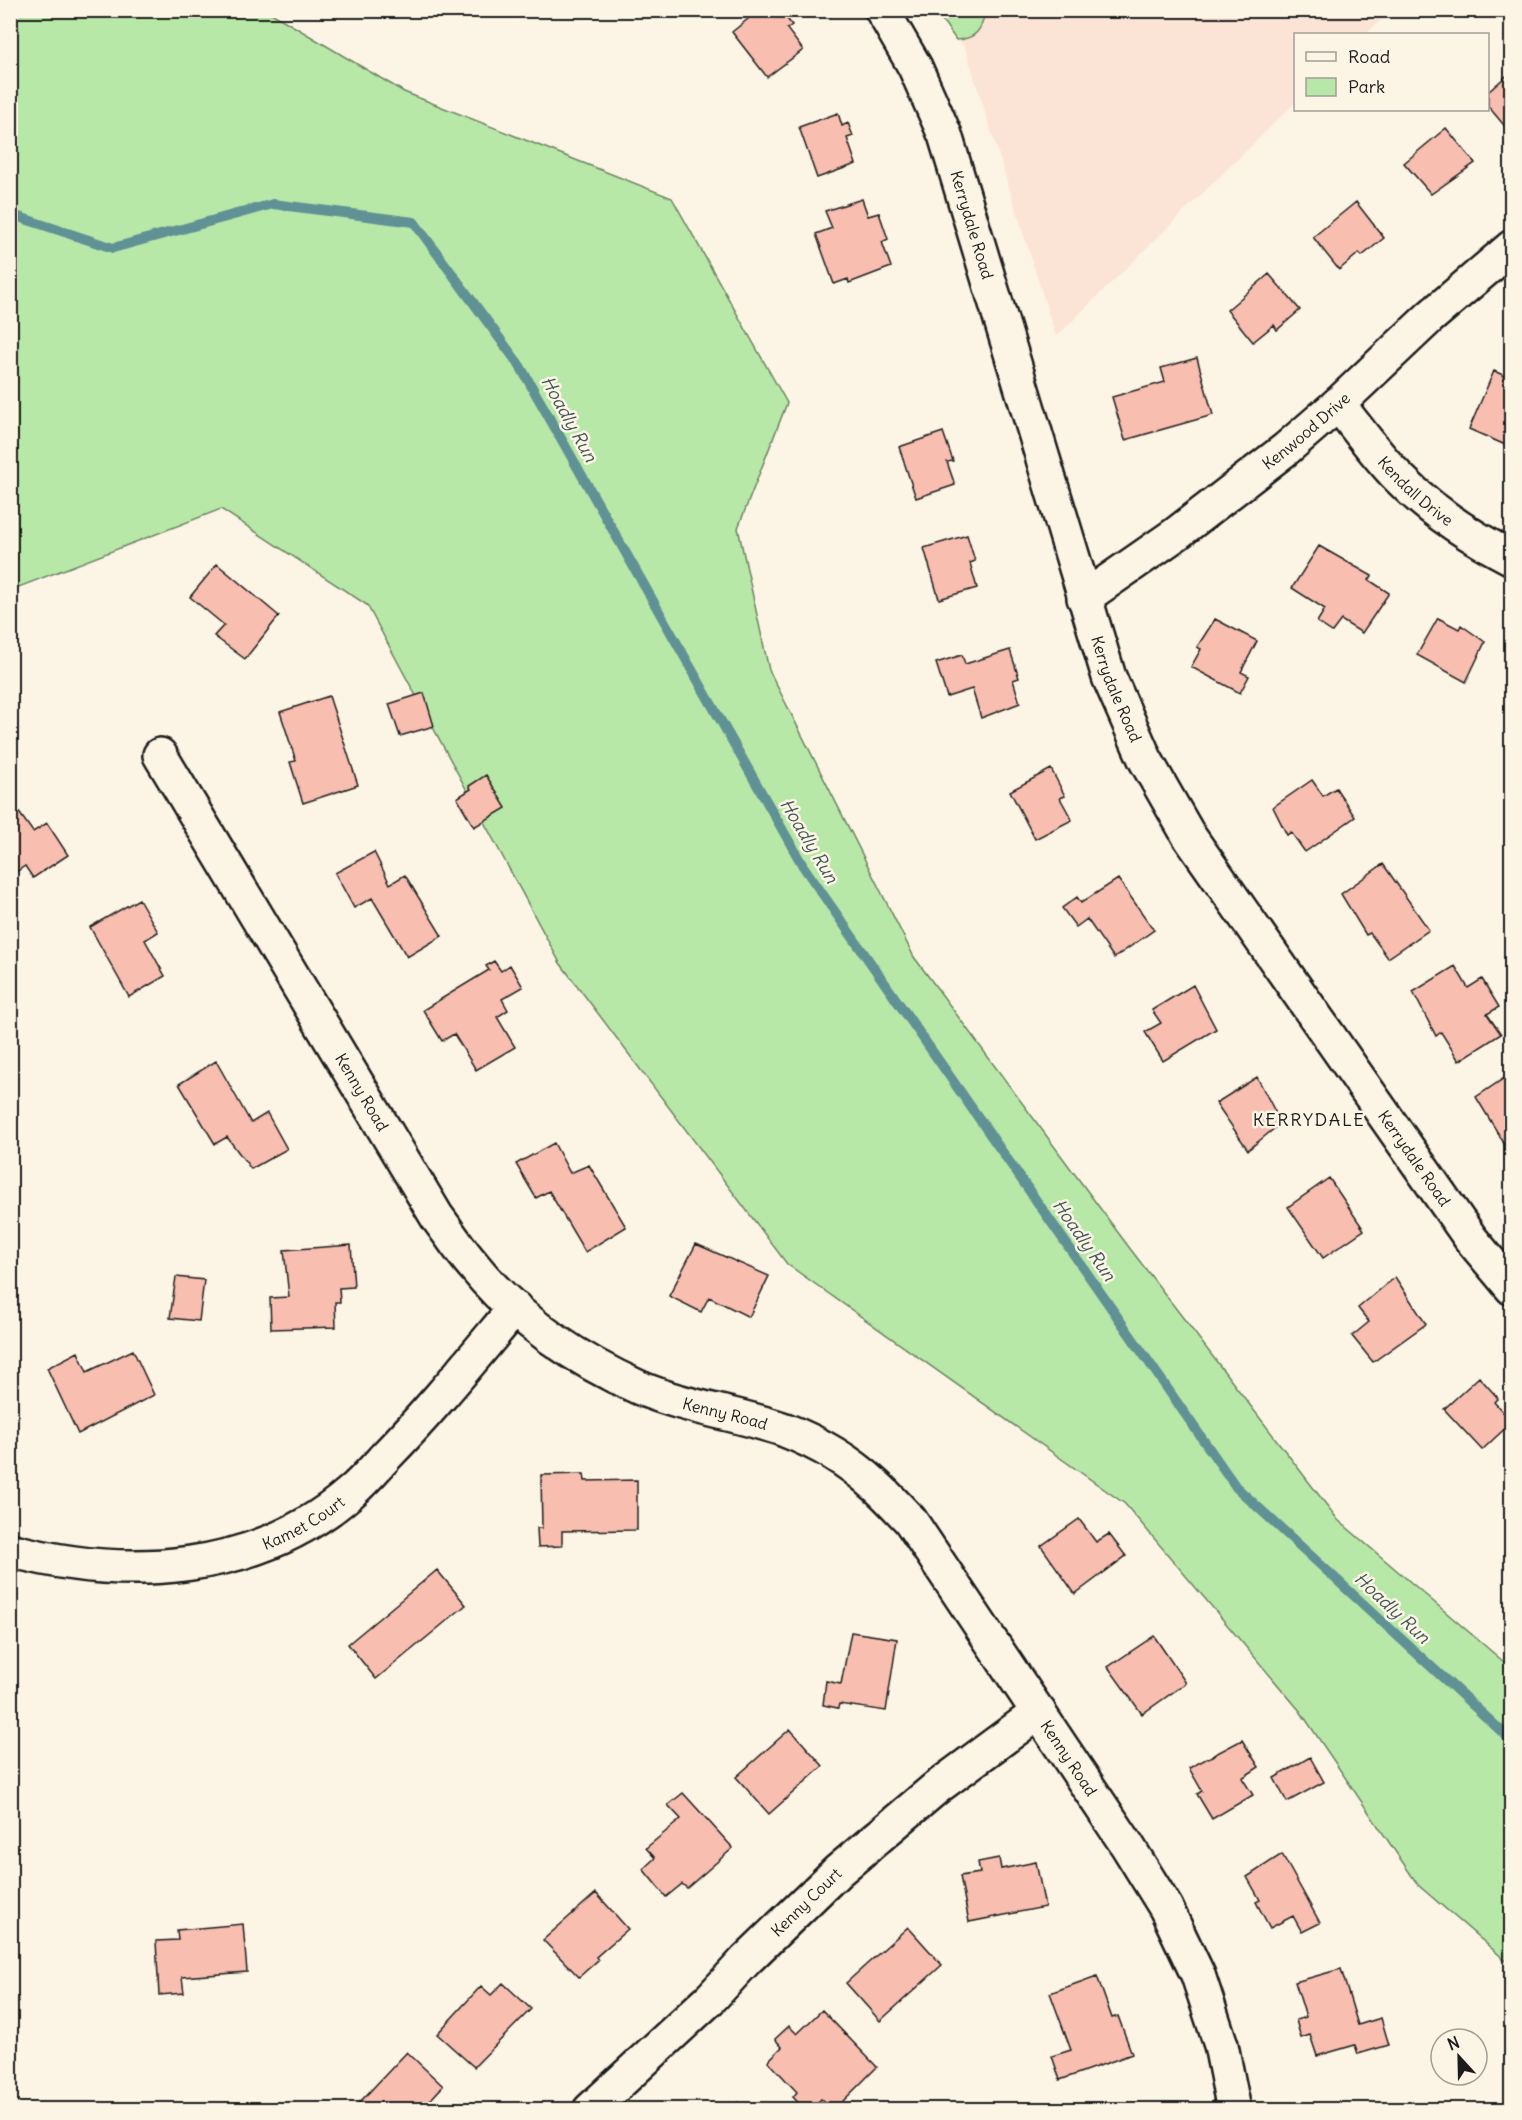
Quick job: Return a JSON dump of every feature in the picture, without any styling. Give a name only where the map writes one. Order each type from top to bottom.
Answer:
[{"type":"street","name":"Kerrydale Road","points":[[882,10],[915,67],[945,135],[1109,677],[1145,759],[1189,836],[1471,1239],[1512,1288]]},
{"type":"street","name":"Kenwood Drive","points":[[1084,598],[1176,534],[1286,449],[1338,404],[1430,317],[1512,247]]},
{"type":"street","name":"Kendall Drive","points":[[1338,404],[1400,479],[1448,520],[1512,558]]},
{"type":"street","name":"Kenny Road","points":[[160,755],[437,1218],[474,1266],[515,1308],[546,1334],[597,1367],[641,1388],[687,1405],[786,1431],[832,1453],[874,1483],[910,1520],[1127,1845],[1166,1908],[1198,1975],[1221,2045],[1233,2109]]},
{"type":"street","name":"Kamet Court","points":[[10,1550],[43,1558],[103,1567],[170,1567],[221,1558],[271,1542],[309,1523],[351,1492],[416,1426],[515,1308]]},
{"type":"street","name":"Kenny Court","points":[[590,2109],[711,1998],[746,1960],[838,1871],[936,1788],[1039,1712]]},
{"type":"shaded area","points":[[935,11],[1391,11],[1367,33],[1294,33],[1294,104],[1056,337],[965,48]]},
{"type":"green space","points":[[11,11],[268,11],[404,92],[672,198],[787,403],[738,528],[769,670],[914,957],[1128,1246],[1338,1520],[1511,1668],[1511,1965],[1418,1885],[1300,1711],[1125,1504],[787,1264],[560,963],[367,605],[221,509],[11,590]]},
{"type":"green space","points":[[936,11],[985,11],[977,32],[969,38],[956,40]]},
{"type":"building","points":[[759,10],[773,10],[775,13],[780,10],[792,25],[787,29],[803,50],[767,77],[732,32]]},
{"type":"building","points":[[1512,71],[1512,127],[1508,130],[1489,107],[1489,91]]},
{"type":"building","points":[[838,113],[842,126],[848,123],[853,136],[847,138],[856,164],[817,178],[799,127]]},
{"type":"building","points":[[1446,128],[1475,163],[1431,194],[1404,163]]},
{"type":"building","points":[[862,199],[868,216],[879,213],[888,239],[882,242],[891,267],[849,283],[848,279],[834,284],[816,234],[832,228],[825,211]]},
{"type":"building","points":[[1356,202],[1384,238],[1362,256],[1359,253],[1339,270],[1313,237]]},
{"type":"building","points":[[1269,274],[1300,310],[1277,330],[1274,325],[1253,342],[1227,310]]},
{"type":"building","points":[[1197,358],[1213,415],[1125,440],[1112,397],[1165,382],[1161,368]]},
{"type":"building","points":[[1494,371],[1512,379],[1510,447],[1469,429]]},
{"type":"building","points":[[943,432],[953,461],[947,462],[955,485],[916,498],[899,447]]},
{"type":"building","points":[[967,535],[975,561],[970,563],[977,588],[939,599],[924,548]]},
{"type":"building","points":[[1319,546],[1372,576],[1369,580],[1389,593],[1362,633],[1341,620],[1332,632],[1317,622],[1325,609],[1292,588]]},
{"type":"building","points":[[217,564],[279,616],[245,659],[214,636],[224,625],[190,597]]},
{"type":"building","points":[[1438,618],[1459,629],[1461,625],[1485,642],[1466,682],[1417,655]]},
{"type":"building","points":[[1215,619],[1257,641],[1241,672],[1249,676],[1240,693],[1191,667],[1201,649],[1197,647]]},
{"type":"building","points":[[1010,650],[1019,678],[1013,680],[1020,703],[981,718],[972,689],[947,697],[936,663],[962,655],[965,664]]},
{"type":"building","points":[[424,693],[434,726],[400,736],[389,704]]},
{"type":"building","points":[[329,696],[358,785],[303,803],[290,762],[296,761],[280,712]]},
{"type":"building","points":[[1051,769],[1065,796],[1060,798],[1072,820],[1035,839],[1010,791]]},
{"type":"building","points":[[486,775],[506,808],[474,827],[457,798],[471,789],[469,786]]},
{"type":"building","points":[[1312,780],[1323,796],[1336,788],[1355,817],[1305,852],[1291,832],[1287,835],[1273,807]]},
{"type":"building","points":[[10,800],[33,832],[47,823],[68,855],[33,878],[25,866],[10,876]]},
{"type":"building","points":[[374,852],[390,884],[405,875],[442,936],[407,957],[372,898],[354,908],[335,873]]},
{"type":"building","points":[[1383,864],[1429,930],[1388,958],[1370,933],[1366,935],[1341,894]]},
{"type":"building","points":[[1118,879],[1154,930],[1114,958],[1087,919],[1076,927],[1062,908],[1077,897],[1081,903]]},
{"type":"building","points":[[139,899],[158,932],[145,940],[165,976],[129,997],[90,927]]},
{"type":"building","points":[[494,961],[501,971],[510,965],[523,987],[502,999],[508,1010],[497,1017],[515,1047],[476,1070],[454,1034],[442,1041],[423,1010],[489,970],[486,966]]},
{"type":"building","points":[[1455,966],[1468,988],[1482,979],[1499,1007],[1487,1014],[1501,1034],[1459,1061],[1441,1032],[1436,1036],[1413,992]]},
{"type":"building","points":[[1193,985],[1216,1029],[1163,1061],[1145,1032],[1161,1023],[1152,1010]]},
{"type":"building","points":[[216,1061],[251,1123],[267,1113],[287,1149],[251,1169],[227,1137],[215,1144],[179,1084]]},
{"type":"building","points":[[1512,1073],[1512,1148],[1508,1143],[1505,1145],[1476,1097]]},
{"type":"building","points":[[1257,1077],[1281,1123],[1248,1150],[1216,1103]]},
{"type":"building","points":[[554,1143],[570,1173],[589,1165],[626,1227],[585,1252],[549,1191],[536,1198],[516,1164]]},
{"type":"building","points":[[1329,1178],[1364,1230],[1323,1258],[1288,1207]]},
{"type":"building","points":[[696,1244],[769,1276],[749,1317],[709,1297],[701,1312],[669,1296]]},
{"type":"building","points":[[351,1245],[354,1287],[339,1288],[340,1302],[335,1302],[336,1327],[271,1329],[270,1298],[289,1297],[284,1250]]},
{"type":"building","points":[[176,1277],[204,1280],[199,1321],[170,1318]]},
{"type":"building","points":[[1395,1277],[1426,1324],[1373,1362],[1352,1336],[1369,1322],[1358,1308]]},
{"type":"building","points":[[133,1350],[154,1395],[78,1434],[47,1368],[78,1352],[87,1372]]},
{"type":"building","points":[[1479,1377],[1498,1398],[1494,1402],[1512,1422],[1482,1450],[1444,1409]]},
{"type":"building","points":[[584,1474],[585,1481],[637,1480],[637,1530],[562,1531],[562,1546],[538,1547],[537,1528],[542,1528],[541,1475]]},
{"type":"building","points":[[1079,1519],[1096,1542],[1109,1534],[1126,1556],[1075,1594],[1041,1546]]},
{"type":"building","points":[[437,1570],[466,1605],[376,1679],[348,1644]]},
{"type":"building","points":[[851,1632],[897,1639],[886,1711],[839,1704],[838,1708],[823,1705],[826,1681],[841,1684]]},
{"type":"building","points":[[1154,1636],[1186,1683],[1142,1714],[1108,1667]]},
{"type":"building","points":[[790,1729],[823,1766],[769,1814],[736,1777]]},
{"type":"building","points":[[1242,1740],[1259,1767],[1242,1778],[1253,1795],[1212,1819],[1197,1794],[1202,1791],[1189,1768]]},
{"type":"building","points":[[1310,1757],[1324,1782],[1287,1802],[1274,1778]]},
{"type":"building","points":[[683,1793],[733,1848],[687,1888],[682,1884],[666,1897],[643,1869],[655,1858],[646,1848],[681,1819],[668,1805]]},
{"type":"building","points":[[1282,1854],[1320,1923],[1302,1932],[1293,1916],[1270,1928],[1256,1902],[1260,1900],[1247,1877]]},
{"type":"building","points":[[999,1858],[1001,1869],[1036,1862],[1045,1907],[969,1922],[960,1876],[980,1873],[978,1862]]},
{"type":"building","points":[[596,1893],[628,1929],[596,1957],[598,1960],[579,1977],[543,1940]]},
{"type":"building","points":[[243,1924],[247,1972],[182,1977],[184,1993],[159,1995],[156,1941],[178,1940],[177,1930]]},
{"type":"building","points":[[908,1927],[942,1965],[880,2021],[846,1983]]},
{"type":"building","points":[[1341,1969],[1358,2025],[1381,2018],[1389,2045],[1358,2054],[1355,2045],[1317,2056],[1310,2035],[1301,2038],[1296,2020],[1306,2017],[1295,1982]]},
{"type":"building","points":[[1097,1976],[1112,2018],[1118,2016],[1132,2054],[1060,2080],[1052,2056],[1071,2050],[1050,1993]]},
{"type":"building","points":[[503,1983],[531,2009],[474,2067],[437,2034],[481,1986],[491,1995]]},
{"type":"building","points":[[822,2010],[877,2067],[834,2110],[821,2099],[810,2110],[805,2110],[793,2097],[797,2092],[768,2061],[782,2047],[775,2039],[789,2026],[797,2034]]},
{"type":"building","points":[[407,2052],[443,2086],[421,2110],[364,2110],[358,2104]]},
{"type":"building","points":[[738,2102],[746,2110],[729,2110]]},
{"type":"waterway","name":"Hoadly Run","points":[[10,214],[113,248],[273,204],[414,222],[520,366],[803,866],[1236,1487],[1512,1741]]},
{"type":"district","name":"KERRYDALE","points":[[1309,1120]]}]
